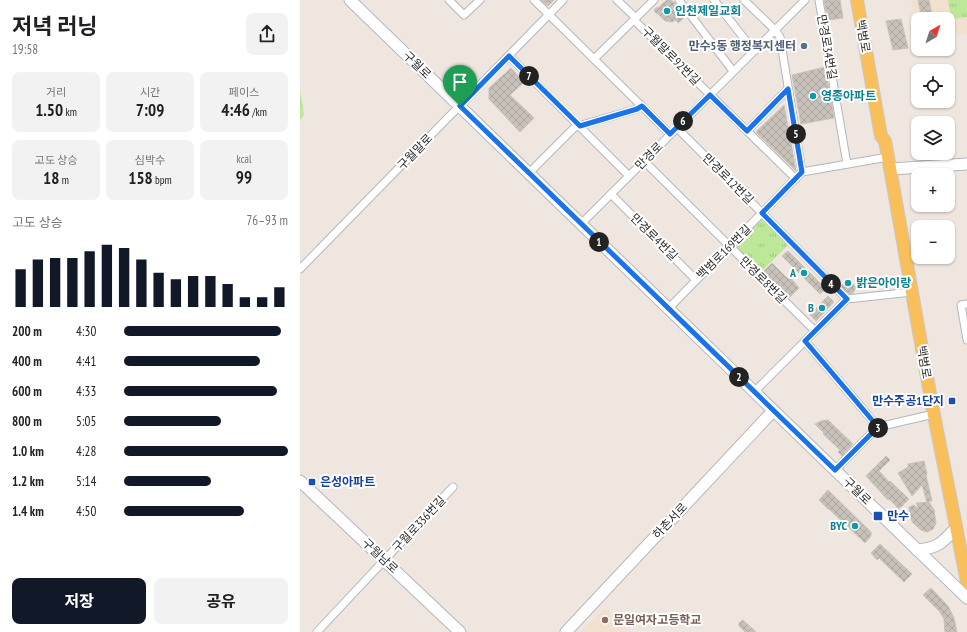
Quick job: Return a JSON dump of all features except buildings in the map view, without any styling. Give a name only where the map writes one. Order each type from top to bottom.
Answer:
[{"type":"main road","name":"백범로","points":[[857,0],[881,136],[885,141],[891,169],[934,414],[967,582]]},
{"type":"main road","name":"백범로","points":[[865,0],[888,135],[885,141]]},
{"type":"main road","name":"구월로","points":[[355,2],[529,174],[967,598]]},
{"type":"main road","points":[[891,169],[967,164]]},
{"type":"main road","name":"하촌서로","points":[[566,632],[773,411]]},
{"type":"main road","name":"구월남로","points":[[300,481],[460,632]]},
{"type":"main road","points":[[917,550],[927,549],[939,545],[956,528]]},
{"type":"street","points":[[449,0],[464,15],[480,0]]},
{"type":"street","points":[[534,0],[670,134]]},
{"type":"street","name":"구월말로","points":[[300,269],[563,0]]},
{"type":"street","name":"구월말로92번길","points":[[617,0],[710,95],[796,179]]},
{"type":"street","name":"구월말로92번길","points":[[635,19],[654,0]]},
{"type":"street","points":[[679,0],[734,71]]},
{"type":"street","points":[[714,0],[754,51]]},
{"type":"street","points":[[744,0],[775,30],[780,38],[802,172],[888,157]]},
{"type":"street","name":"만경로","points":[[581,224],[805,0]]},
{"type":"street","name":"만경로34번길","points":[[820,0],[847,164]]},
{"type":"street","points":[[594,59],[635,19]]},
{"type":"street","points":[[509,56],[629,176]]},
{"type":"street","points":[[747,131],[788,89]]},
{"type":"street","points":[[529,174],[576,127],[637,109],[642,106]]},
{"type":"street","name":"만경로12번길","points":[[677,128],[847,299]]},
{"type":"street","name":"만경로8번길","points":[[644,161],[815,331]]},
{"type":"street","name":"백범로169번길","points":[[668,308],[802,172]]},
{"type":"street","name":"만경로4번길","points":[[611,194],[696,280]]},
{"type":"street","points":[[754,392],[847,299],[912,292]]},
{"type":"street","points":[[967,304],[961,305],[967,340]]},
{"type":"street","points":[[805,341],[878,427]]},
{"type":"street","points":[[835,470],[878,427],[934,414]]},
{"type":"street","name":"구월로336번길","points":[[317,632],[453,487]]},
{"type":"shaded area","points":[[911,0],[967,0],[967,33],[955,35],[955,12],[913,12]]},
{"type":"shaded area","name":"문일여자고등학교","points":[[605,608],[629,632],[580,632]]},
{"type":"green space","points":[[948,0],[967,0],[967,17],[955,18],[955,12],[950,12]]},
{"type":"green space","points":[[300,89],[304,115],[300,120]]},
{"type":"green space","points":[[763,217],[789,244],[760,273],[733,245]]},
{"type":"place","name":"인천제일교회","points":[[667,11]]},
{"type":"place","name":"만수5동 행정복지센터","points":[[804,46]]},
{"type":"place","name":"영종아파트","points":[[813,96]]},
{"type":"place","name":"A","points":[[804,273]]},
{"type":"place","name":"밝은아이랑","points":[[848,283]]},
{"type":"place","name":"B","points":[[822,308]]},
{"type":"place","name":"만수주공1단지","points":[[952,401]]},
{"type":"place","name":"은성아파트","points":[[312,482]]},
{"type":"place","name":"만수","points":[[878,516]]},
{"type":"place","name":"BYC","points":[[855,526]]},
{"type":"place","name":"문일여자고등학교","points":[[605,620]]},
{"type":"route","points":[[509,56],[580,126],[637,109],[642,106],[670,134],[710,95],[747,131],[788,89],[802,172],[762,213],[847,299],[805,341],[878,427],[835,470],[460,106],[509,56]]}]
